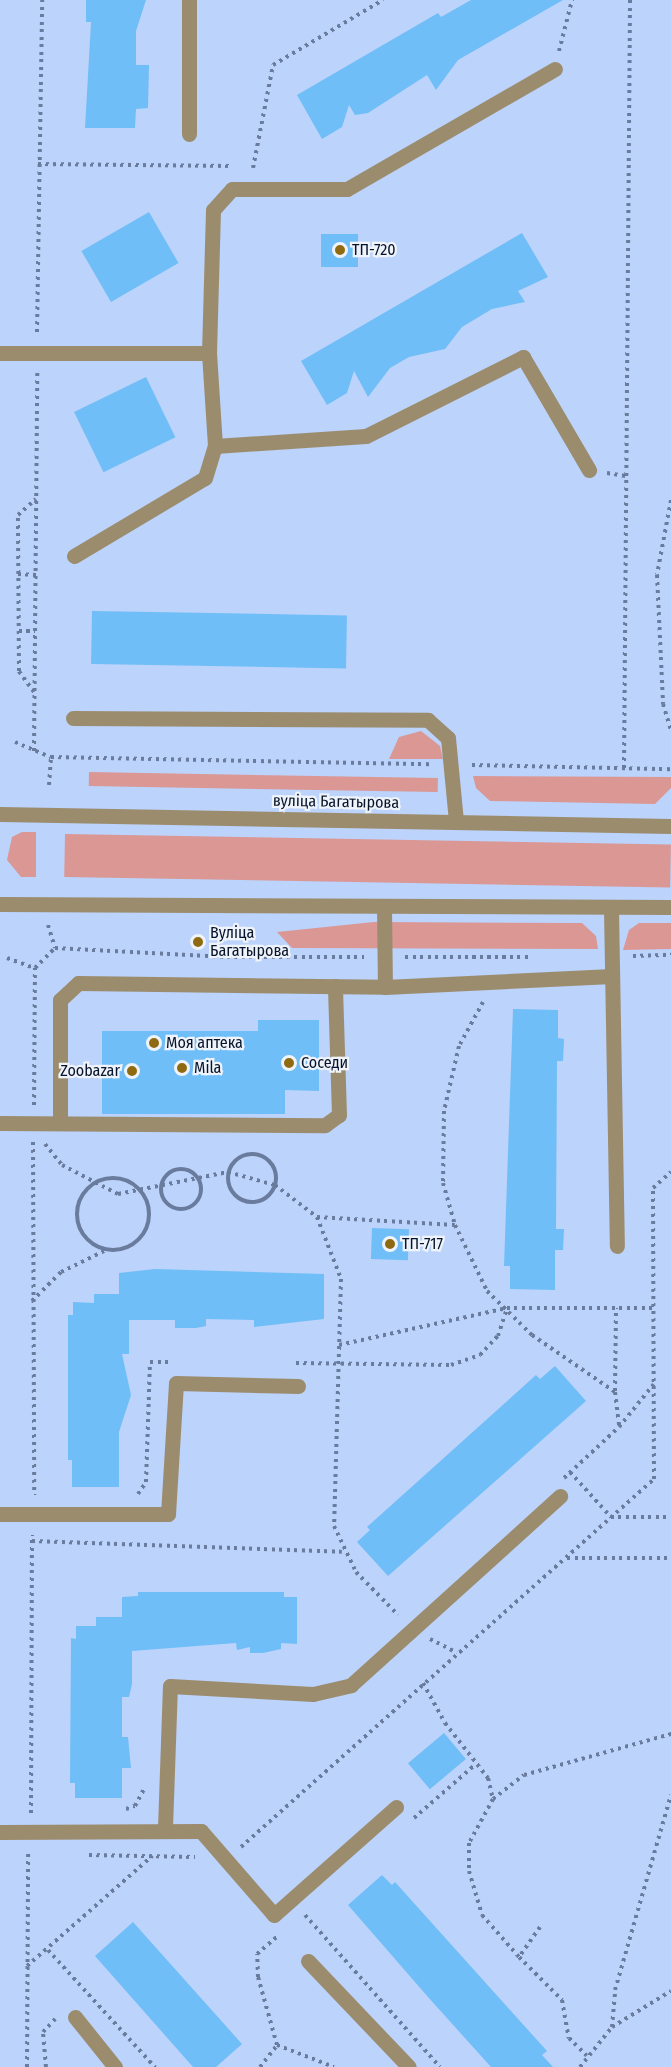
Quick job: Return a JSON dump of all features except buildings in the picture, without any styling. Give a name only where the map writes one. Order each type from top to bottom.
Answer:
[{"type":"street","points":[[189,0],[189,134]]},
{"type":"street","points":[[74,556],[205,478],[215,446],[209,353],[213,210],[232,189],[248,186],[347,189],[555,69]]},
{"type":"street","points":[[0,353],[209,353]]},
{"type":"street","points":[[215,446],[366,436],[523,357],[589,470]]},
{"type":"street","points":[[73,718],[428,720],[448,738],[454,765],[456,822]]},
{"type":"street","name":"вуліца Багатырова","points":[[0,814],[671,826]]},
{"type":"street","points":[[0,904],[611,909],[671,907]]},
{"type":"street","points":[[384,907],[385,987]]},
{"type":"street","points":[[611,909],[617,1246]]},
{"type":"street","points":[[60,1121],[60,1000],[78,983],[385,987],[612,976]]},
{"type":"street","points":[[0,1123],[34,1126],[60,1121],[325,1125],[339,1115],[335,986]]},
{"type":"street","points":[[0,1514],[168,1514],[176,1383],[298,1386]]},
{"type":"street","points":[[165,1828],[170,1686],[313,1694],[351,1685],[560,1496]]},
{"type":"street","points":[[0,1832],[31,1824],[165,1828],[201,1832],[228,1858],[274,1915],[396,1807]]},
{"type":"street","points":[[308,1961],[409,2067]]},
{"type":"street","points":[[75,2017],[114,2067]]},
{"type":"path","points":[[248,186],[254,166],[273,65],[383,0]]},
{"type":"path","points":[[555,69],[572,0]]},
{"type":"path","points":[[624,768],[630,0]]},
{"type":"path","points":[[38,164],[254,166]]},
{"type":"path","points":[[35,693],[20,671],[18,515],[36,499]]},
{"type":"path","points":[[671,500],[657,576],[663,704],[671,730]]},
{"type":"path","points":[[18,574],[36,575]]},
{"type":"path","points":[[19,631],[35,631]]},
{"type":"path","points":[[15,742],[51,757],[671,769]]},
{"type":"path","points":[[49,785],[51,757]]},
{"type":"path","points":[[47,924],[55,948]]},
{"type":"path","points":[[27,2067],[28,1854],[31,1824],[35,969],[55,948],[226,957],[378,957]]},
{"type":"path","points":[[612,957],[671,955]]},
{"type":"path","points":[[402,957],[542,957]]},
{"type":"path","points":[[7,958],[35,969]]},
{"type":"path","points":[[495,981],[449,1076],[442,1183],[455,1225],[487,1291],[507,1308],[532,1335],[615,1392]]},
{"type":"path","points":[[34,1126],[62,1165],[92,1184],[118,1194],[141,1189],[161,1190],[196,1175]]},
{"type":"path","points":[[262,1156],[274,1168],[275,1185],[259,1202],[244,1201],[230,1189],[228,1173],[237,1157],[262,1156]]},
{"type":"path","points":[[161,1190],[173,1171],[196,1175],[228,1173],[275,1185],[317,1217],[341,1279],[332,1507],[342,1552],[413,1629],[457,1653]]},
{"type":"path","points":[[85,1855],[228,1858],[654,1479],[653,1188],[671,1172]]},
{"type":"path","points":[[161,1190],[175,1208],[191,1207],[201,1196],[196,1175]]},
{"type":"path","points":[[32,1301],[61,1272],[104,1251],[138,1240],[149,1225],[148,1203],[141,1189],[111,1178],[92,1184],[78,1206],[79,1222],[87,1238],[104,1251]]},
{"type":"path","points":[[317,1217],[455,1225]]},
{"type":"path","points":[[339,1345],[507,1308],[655,1308]]},
{"type":"path","points":[[616,1308],[615,1392],[619,1427]]},
{"type":"path","points":[[561,1480],[619,1427],[655,1383]]},
{"type":"path","points":[[570,1472],[611,1517],[671,1517]]},
{"type":"path","points":[[32,1541],[342,1552]]},
{"type":"path","points":[[565,1558],[671,1558]]},
{"type":"path","points":[[391,1624],[409,1609]]},
{"type":"path","points":[[423,1683],[488,1778],[493,1799]]},
{"type":"path","points":[[587,2056],[569,2038],[562,2000],[519,1957],[482,1915],[469,1870],[469,1843],[493,1799],[524,1774],[671,1734]]},
{"type":"path","points":[[407,1824],[477,1764]]},
{"type":"path","points":[[115,1813],[135,1806],[148,1783]]},
{"type":"path","points":[[612,2027],[615,1990],[671,1795]]},
{"type":"path","points":[[31,1824],[41,1816]]},
{"type":"path","points":[[28,1854],[39,1854]]},
{"type":"path","points":[[27,1967],[152,1856]]},
{"type":"path","points":[[296,1920],[312,1906]]},
{"type":"path","points":[[303,1914],[440,2067]]},
{"type":"path","points":[[277,2045],[258,1977],[257,1954],[288,1927]]},
{"type":"path","points":[[519,1957],[540,1927]]},
{"type":"path","points":[[48,1950],[155,2067]]},
{"type":"path","points":[[580,2067],[612,2027],[671,1991]]},
{"type":"path","points":[[260,2067],[277,2045]]},
{"type":"path","points":[[277,2045],[334,2067]]},
{"type":"shaded area","points":[[421,731],[440,746],[443,759],[389,759],[399,737]]},
{"type":"shaded area","points":[[89,772],[438,778],[438,792],[89,786]]},
{"type":"shaded area","points":[[473,776],[671,777],[671,788],[655,804],[490,801],[476,788]]},
{"type":"shaded area","points":[[22,832],[36,832],[36,877],[21,877],[7,860],[12,837]]},
{"type":"shaded area","points":[[65,834],[671,845],[670,888],[64,877]]},
{"type":"shaded area","points":[[374,922],[582,923],[596,936],[598,949],[292,948],[277,932]]},
{"type":"shaded area","points":[[639,923],[671,923],[671,949],[623,950],[629,930]]},
{"type":"place","name":"ТП-720","points":[[340,250]]},
{"type":"place","name":"Вуліца Багатырова","points":[[198,942]]},
{"type":"place","name":"Моя аптека","points":[[154,1043]]},
{"type":"place","name":"Соседи","points":[[289,1063]]},
{"type":"place","name":"Mila","points":[[182,1068]]},
{"type":"place","name":"Zoobazar","points":[[132,1071]]},
{"type":"place","name":"ТП-717","points":[[390,1244]]}]
